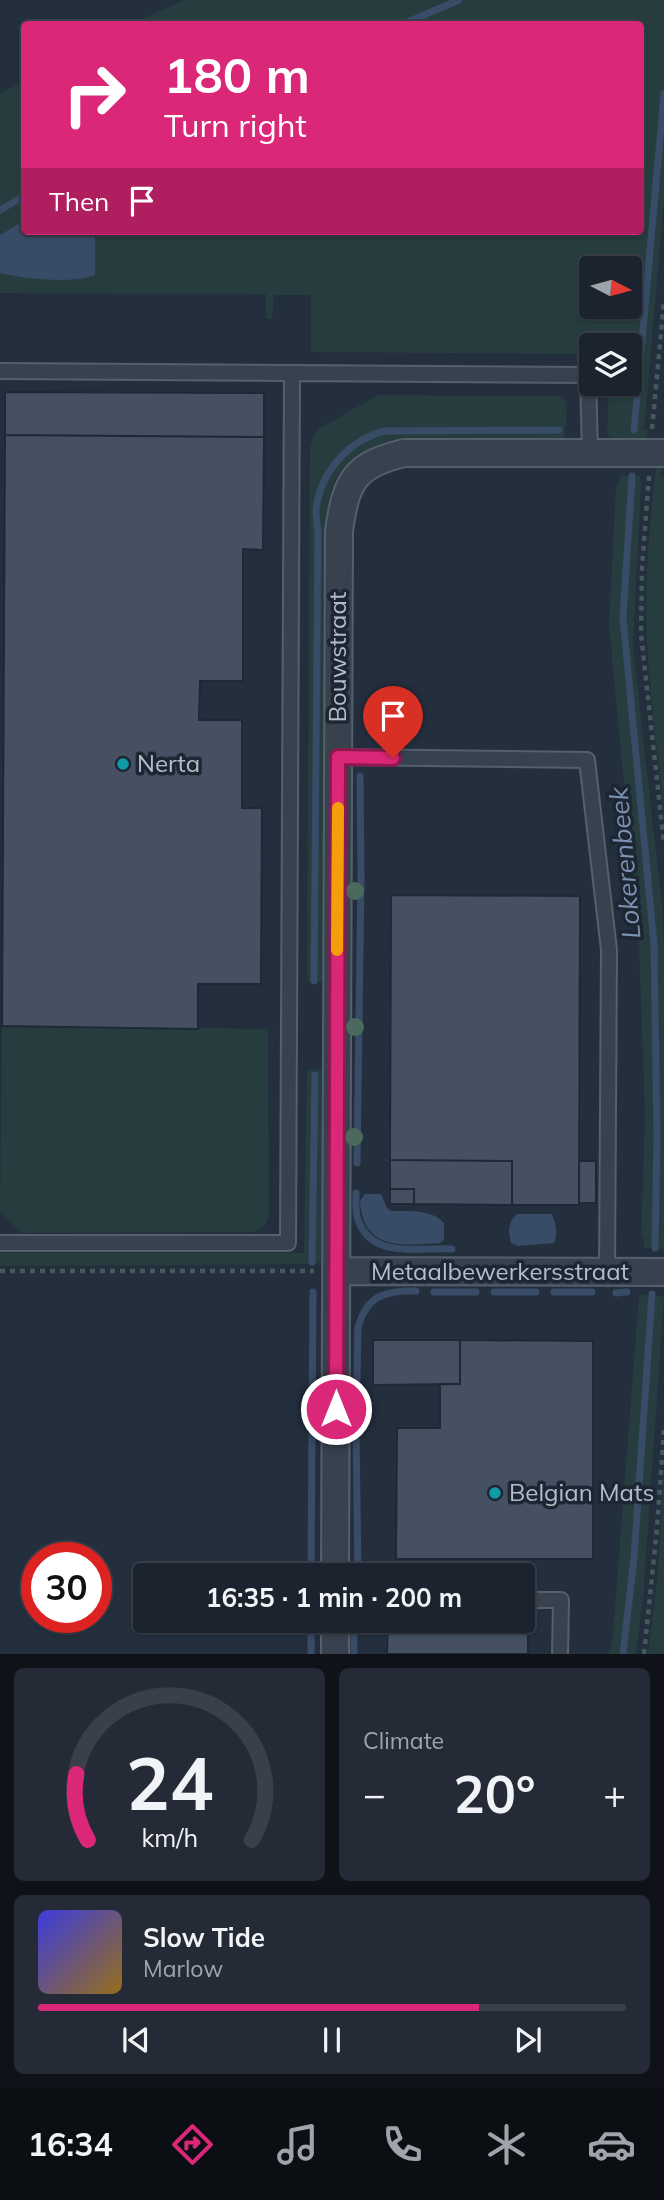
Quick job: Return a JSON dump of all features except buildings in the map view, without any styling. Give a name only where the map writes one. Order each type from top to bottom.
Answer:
[{"type":"street","name":"Bouwstraat","points":[[335,1563],[339,531],[343,501],[356,474],[381,459],[404,453],[657,453]]},
{"type":"street","name":"Metaalbewerkersstraat","points":[[336,1271],[664,1272]]},
{"type":"street","points":[[334,1654],[335,1633]]},
{"type":"lane","points":[[0,371],[588,375],[590,453]]},
{"type":"lane","points":[[0,1243],[288,1243],[292,374]]},
{"type":"lane","points":[[338,757],[587,760],[609,950],[607,1272]]},
{"type":"lane","points":[[535,1600],[561,1600],[561,1654]]},
{"type":"path","points":[[664,301],[657,453],[642,568],[641,634],[664,844]]},
{"type":"path","points":[[0,1270],[336,1271]]},
{"type":"path","points":[[644,1654],[664,1430]]},
{"type":"green space","points":[[184,0],[664,0],[664,199],[644,430],[648,431],[646,440],[613,439],[607,435],[608,396],[642,396],[642,333],[579,333],[579,354],[311,352],[311,295],[274,295],[272,319],[266,319],[266,294],[0,293],[0,94],[21,83],[21,235],[644,235],[644,21],[137,21]]},
{"type":"green space","points":[[378,395],[558,396],[565,400],[566,423],[564,437],[560,440],[418,438],[391,442],[365,451],[353,459],[335,480],[327,512],[326,544],[324,982],[309,982],[310,449],[320,428]]},
{"type":"green space","points":[[664,466],[660,476],[664,477],[664,812],[650,685],[646,599],[656,467]]},
{"type":"green space","points":[[620,475],[640,476],[641,486],[633,646],[662,905],[664,1249],[644,1247],[644,1238],[641,1238],[645,1118],[639,944],[609,625],[616,486],[619,485]]},
{"type":"green space","points":[[2,1026],[268,1029],[269,1216],[265,1225],[256,1232],[22,1233],[0,1211]]},
{"type":"green space","points":[[307,1069],[323,1070],[322,1261],[316,1264],[0,1266],[0,1253],[304,1253]]},
{"type":"green space","points":[[641,1294],[664,1297],[643,1599],[636,1654],[609,1654],[613,1633]]},
{"type":"green space","points":[[664,1467],[664,1654],[648,1654],[657,1580]]},
{"type":"water","points":[[21,223],[21,235],[95,235],[95,275],[48,280],[0,273],[0,235]]},
{"type":"water","points":[[365,1194],[381,1194],[391,1211],[419,1212],[439,1218],[444,1223],[444,1240],[440,1243],[400,1244],[377,1237],[363,1218],[360,1201]]},
{"type":"water","points":[[518,1214],[551,1214],[556,1228],[554,1243],[518,1246],[511,1243],[510,1227]]},
{"type":"waterway","points":[[410,21],[459,0]]},
{"type":"waterway","name":"Lokerenbeek","points":[[634,430],[664,94]]},
{"type":"waterway","points":[[0,210],[21,198]]},
{"type":"waterway","points":[[314,981],[316,510],[323,483],[348,450],[372,435],[385,431],[559,430]]},
{"type":"waterway","name":"Lokerenbeek","points":[[632,476],[623,618],[654,944],[657,1137],[655,1248]]},
{"type":"waterway","points":[[357,1163],[360,776]]},
{"type":"waterway","points":[[312,1262],[315,1075]]},
{"type":"waterway","points":[[356,1193],[358,1220],[365,1233],[374,1241],[398,1249],[452,1249]]},
{"type":"waterway","points":[[358,1563],[358,1328],[366,1309],[378,1297],[395,1292],[416,1291]]},
{"type":"waterway","points":[[311,1563],[313,1292]]},
{"type":"waterway","points":[[434,1292],[476,1292]]},
{"type":"waterway","points":[[494,1292],[536,1292]]},
{"type":"waterway","points":[[554,1292],[592,1292]]},
{"type":"waterway","points":[[616,1293],[627,1292]]},
{"type":"waterway","name":"Lokerenbeek","points":[[623,1654],[634,1558],[652,1294]]},
{"type":"waterway","points":[[311,1633],[311,1654]]},
{"type":"waterway","points":[[354,1637],[354,1654]]},
{"type":"slow traffic","points":[[337,950],[338,808]]},
{"type":"place","name":"Nerta","points":[[123,764]]},
{"type":"place","name":"Belgian Mats","points":[[495,1493]]},
{"type":"route","points":[[336,1409],[338,757],[393,758]]}]
